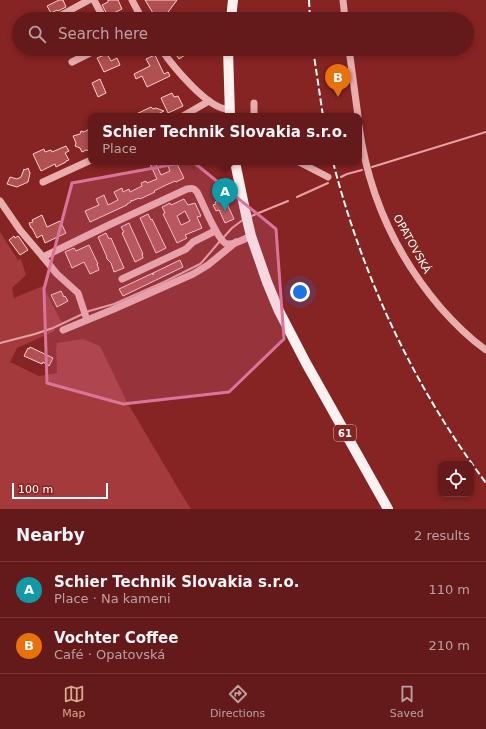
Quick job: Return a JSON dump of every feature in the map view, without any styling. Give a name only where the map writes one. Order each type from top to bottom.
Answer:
[{"type":"main road","points":[[232,12],[233,0]]},
{"type":"main road","points":[[228,56],[230,113]]},
{"type":"main road","name":"61","points":[[236,165],[251,236],[279,311],[388,509]]},
{"type":"street","points":[[67,12],[89,0]]},
{"type":"street","points":[[94,0],[100,12]]},
{"type":"street","points":[[132,0],[138,12]]},
{"type":"street","points":[[343,0],[344,12]]},
{"type":"street","points":[[72,62],[84,56]]},
{"type":"street","points":[[166,56],[184,79],[209,101],[230,113]]},
{"type":"street","points":[[350,56],[358,113]]},
{"type":"street","points":[[188,113],[209,101]]},
{"type":"street","points":[[254,103],[254,113]]},
{"type":"street","name":"OPATOVSKÁ","points":[[362,145],[372,186],[382,213],[408,264],[426,290],[449,318],[486,350]]},
{"type":"street","points":[[43,182],[88,161]]},
{"type":"street","points":[[305,165],[328,177]]},
{"type":"street","points":[[43,257],[112,227],[187,189],[192,188],[197,192],[217,234],[224,242],[229,244],[251,236]]},
{"type":"street","points":[[0,201],[20,230],[57,274],[78,293],[85,315]]},
{"type":"street","points":[[122,279],[186,249],[193,242],[217,234]]},
{"type":"street","points":[[64,330],[85,315],[160,290],[193,274],[208,265],[236,242]]},
{"type":"highlighted area","points":[[192,161],[276,229],[284,339],[229,392],[123,404],[47,383],[44,289],[72,183]]},
{"type":"shaded area","points":[[0,232],[18,260],[21,259],[26,275],[12,288],[14,298],[43,286],[62,323],[53,327],[55,331],[17,348],[10,362],[39,376],[57,373],[57,343],[83,339],[100,346],[127,402],[191,509],[0,509]]},
{"type":"building","points":[[59,0],[63,0],[66,7],[58,11],[50,12],[47,6]]},
{"type":"building","points":[[108,0],[118,0],[122,9],[116,12],[106,12],[102,5],[108,2]]},
{"type":"building","points":[[145,0],[177,0],[168,12],[152,12]]},
{"type":"building","points":[[108,56],[111,61],[117,58],[120,65],[104,72],[97,58]]},
{"type":"building","points":[[155,56],[164,74],[168,72],[170,76],[147,87],[142,76],[136,79],[134,74],[150,66],[146,59]]},
{"type":"building","points":[[100,79],[106,93],[98,97],[92,83]]},
{"type":"building","points":[[172,93],[174,97],[178,96],[183,106],[168,113],[161,98]]},
{"type":"building","points":[[151,107],[153,109],[156,108],[164,111],[160,113],[138,113]]},
{"type":"building","points":[[88,130],[88,150],[82,152],[80,148],[75,146],[76,143],[73,136],[80,134],[81,131],[84,132]]},
{"type":"building","points":[[66,146],[69,151],[65,153],[69,160],[56,167],[55,164],[41,171],[33,154],[44,149],[45,152],[51,150],[52,152]]},
{"type":"building","points":[[150,165],[156,165],[161,175],[170,171],[167,165],[178,165],[184,178],[166,185],[140,199],[131,200],[131,202],[127,205],[90,222],[85,211],[99,205],[96,199],[104,195],[108,205],[118,200],[114,192],[122,188],[123,192],[129,189],[130,192],[142,186],[141,183],[146,181],[147,183],[157,179]]},
{"type":"building","points":[[28,168],[30,173],[28,182],[17,187],[7,184],[10,177],[17,179],[21,177],[24,169],[25,170]]},
{"type":"building","points":[[224,197],[234,219],[225,223],[219,210],[216,211],[213,205],[216,204],[215,202]]},
{"type":"building","points":[[184,199],[188,205],[195,203],[201,216],[197,217],[202,228],[185,235],[187,238],[177,243],[163,214],[165,213],[162,207],[170,203],[171,205]],"holes":[[[185,211],[190,221],[181,225],[177,216]]]},
{"type":"building","points":[[148,214],[166,248],[156,253],[140,218]]},
{"type":"building","points":[[42,215],[47,227],[60,221],[66,233],[45,243],[42,235],[37,238],[29,223],[33,222],[32,220]]},
{"type":"building","points":[[129,223],[143,254],[143,258],[135,262],[122,233],[124,232],[121,227]]},
{"type":"building","points":[[106,233],[109,239],[111,238],[124,268],[114,272],[98,237]]},
{"type":"building","points":[[14,236],[15,238],[18,236],[19,237],[28,250],[20,255],[9,240]]},
{"type":"building","points":[[89,245],[98,264],[99,270],[90,274],[84,262],[72,268],[65,252],[74,248],[76,251]]},
{"type":"building","points":[[180,260],[183,267],[123,296],[119,289]]},
{"type":"building","points":[[61,291],[68,301],[57,307],[51,295]]},
{"type":"building","points":[[30,347],[53,358],[49,366],[43,362],[42,364],[24,356]]},
{"type":"waterway","points":[[372,167],[486,132]]},
{"type":"waterway","points":[[341,177],[362,170]]},
{"type":"waterway","points":[[297,197],[328,183]]},
{"type":"waterway","points":[[249,217],[288,201]]},
{"type":"waterway","points":[[223,238],[232,228],[244,219]]},
{"type":"waterway","points":[[0,343],[53,328],[89,311],[114,304],[164,282],[200,264],[220,241]]},
{"type":"railway","points":[[309,0],[310,12]]},
{"type":"railway","points":[[314,56],[323,113]]},
{"type":"railway","points":[[334,165],[359,248],[394,330],[436,409],[486,483]]},
{"type":"place","name":"Vochter Coffee","points":[[338,97]]},
{"type":"place","name":"Schier Technik Slovakia s.r.o.","points":[[225,211]]}]
